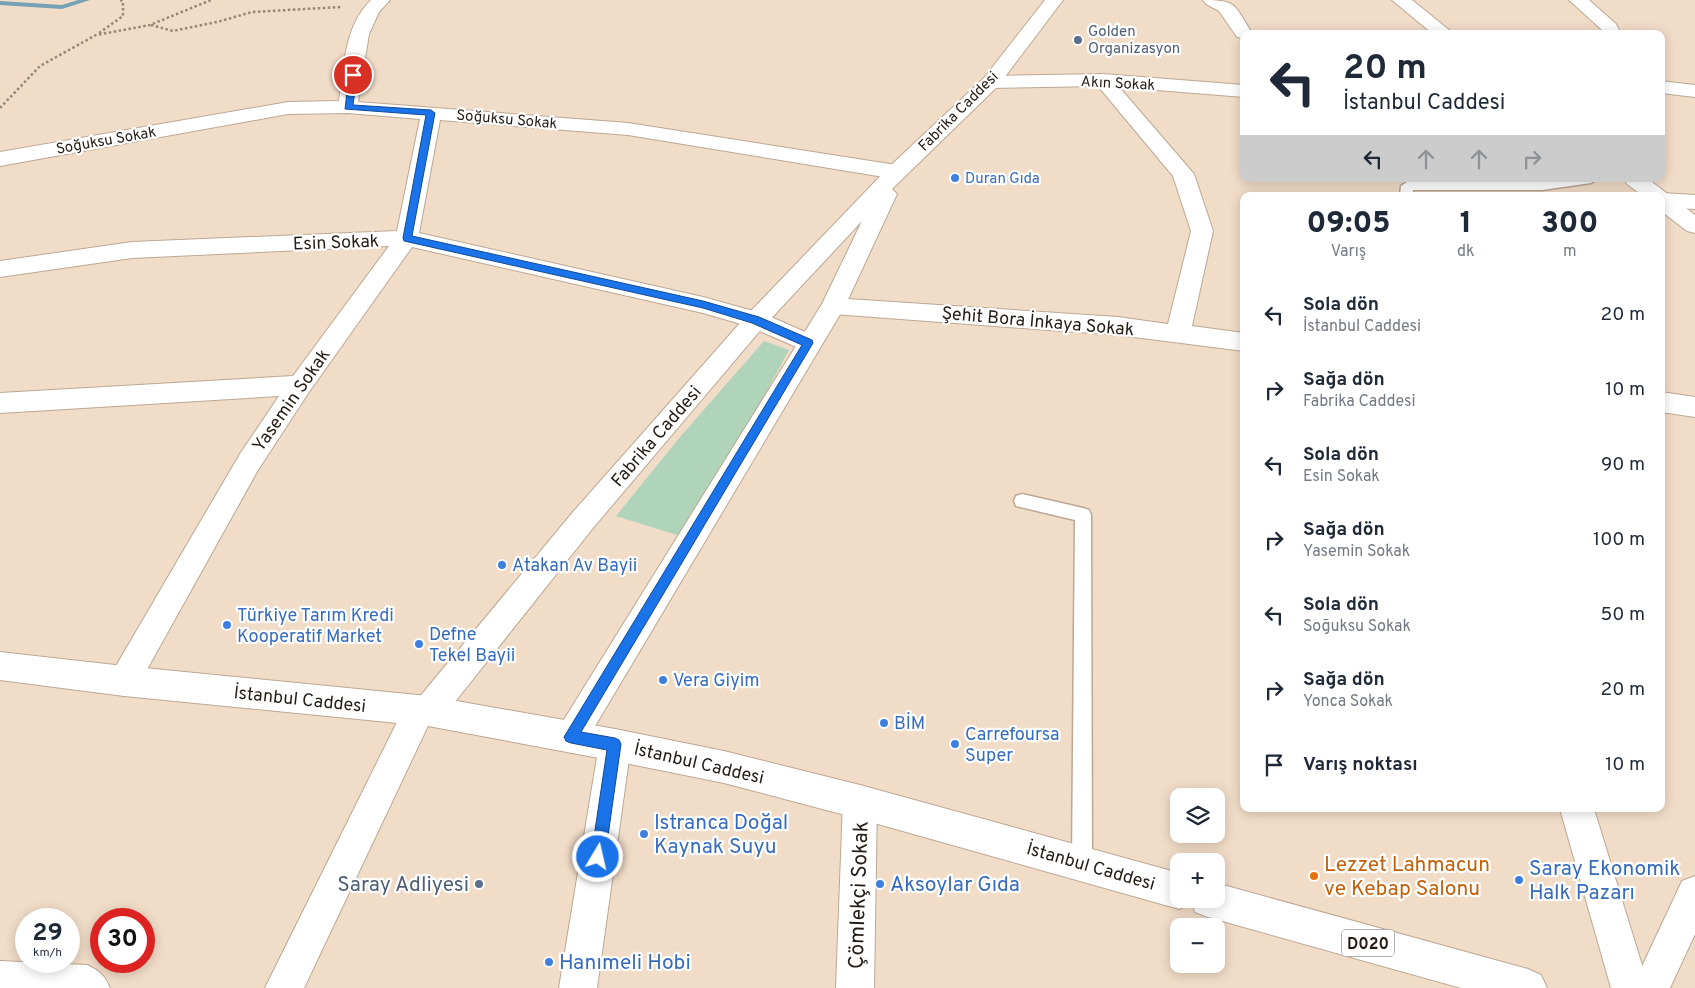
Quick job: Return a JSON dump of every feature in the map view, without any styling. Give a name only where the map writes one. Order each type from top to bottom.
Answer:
[{"type":"main road","name":"Fabrika Caddesi","points":[[284,988],[423,711],[756,320],[896,172],[991,82],[1054,0]]},
{"type":"main road","points":[[1212,0],[1226,7],[1241,30]]},
{"type":"main road","points":[[1402,0],[1440,30]]},
{"type":"main road","points":[[1578,0],[1611,30]]},
{"type":"main road","points":[[348,107],[360,28],[377,2]]},
{"type":"main road","name":"Akın Sokak","points":[[991,82],[1103,80],[1240,91]]},
{"type":"main road","points":[[1103,80],[1183,174],[1202,231],[1178,334]]},
{"type":"main road","points":[[1665,87],[1695,91]]},
{"type":"main road","name":"Soğuksu Sokak","points":[[0,159],[288,108],[348,107],[628,128],[896,172]]},
{"type":"main road","name":"Yasemin Sokak","points":[[124,681],[248,462],[300,385],[408,238],[431,113]]},
{"type":"main road","name":"Fabrika Caddesi","points":[[571,737],[832,306],[896,172]]},
{"type":"main road","points":[[1638,182],[1651,192]]},
{"type":"main road","points":[[1665,199],[1695,202]]},
{"type":"main road","points":[[1665,203],[1695,226]]},
{"type":"main road","name":"Esin Sokak","points":[[0,269],[132,250],[408,238],[703,305],[756,320],[808,343]]},
{"type":"main road","name":"Şehit Bora İnkaya Sokak","points":[[832,306],[1118,326],[1240,342]]},
{"type":"main road","points":[[0,403],[300,385]]},
{"type":"main road","points":[[1665,403],[1695,408]]},
{"type":"main road","name":"İstanbul Caddesi","points":[[0,666],[124,681],[423,711],[615,744],[724,767],[860,802],[1170,888]]},
{"type":"main road","points":[[578,988],[615,744]]},
{"type":"main road","name":"Çömlekçi Sokak","points":[[855,988],[860,802]]},
{"type":"main road","points":[[1578,812],[1630,988]]},
{"type":"main road","points":[[1651,988],[1695,894]]},
{"type":"main road","name":"D020","points":[[1225,904],[1527,988]]},
{"type":"main road","points":[[0,980],[87,984],[91,988]]},
{"type":"lane","points":[[1406,192],[1407,186],[1542,186],[1570,182]]},
{"type":"lane","points":[[1022,501],[1084,515],[1082,864]]},
{"type":"path","points":[[0,108],[40,66],[96,35],[123,16],[123,1],[120,0]]},
{"type":"path","points":[[96,35],[150,25],[211,0]]},
{"type":"path","points":[[150,25],[173,31],[217,22],[252,12],[377,2]]},
{"type":"green space","points":[[764,341],[789,350],[730,459],[680,536],[616,516],[680,437]]},
{"type":"waterway","points":[[0,3],[62,7],[86,0]]},
{"type":"place","name":"Golden Organizasyon","points":[[1078,40]]},
{"type":"place","name":"Duran Gıda","points":[[955,178]]},
{"type":"place","name":"Atakan Av Bayii","points":[[502,565]]},
{"type":"place","name":"Türkiye Tarım Kredi Kooperatif Market","points":[[227,625]]},
{"type":"place","name":"Defne Tekel Bayii","points":[[419,644]]},
{"type":"place","name":"Vera Giyim","points":[[663,680]]},
{"type":"place","name":"BİM","points":[[884,723]]},
{"type":"place","name":"Carrefoursa Super","points":[[955,744]]},
{"type":"place","name":"Istranca Doğal Kaynak Suyu","points":[[644,834]]},
{"type":"place","name":"Lezzet Lahmacun ve Kebap Salonu","points":[[1314,876]]},
{"type":"place","name":"Saray Ekonomik Halk Pazarı","points":[[1519,880]]},
{"type":"place","name":"Saray Adliyesi","points":[[479,884]]},
{"type":"place","name":"Aksoylar Gıda","points":[[880,884]]},
{"type":"place","name":"Hanımeli Hobi","points":[[549,962]]},
{"type":"route","points":[[353,75],[348,107],[431,113],[408,238],[703,305],[756,320],[808,343],[571,737],[615,744],[598,857]]}]
